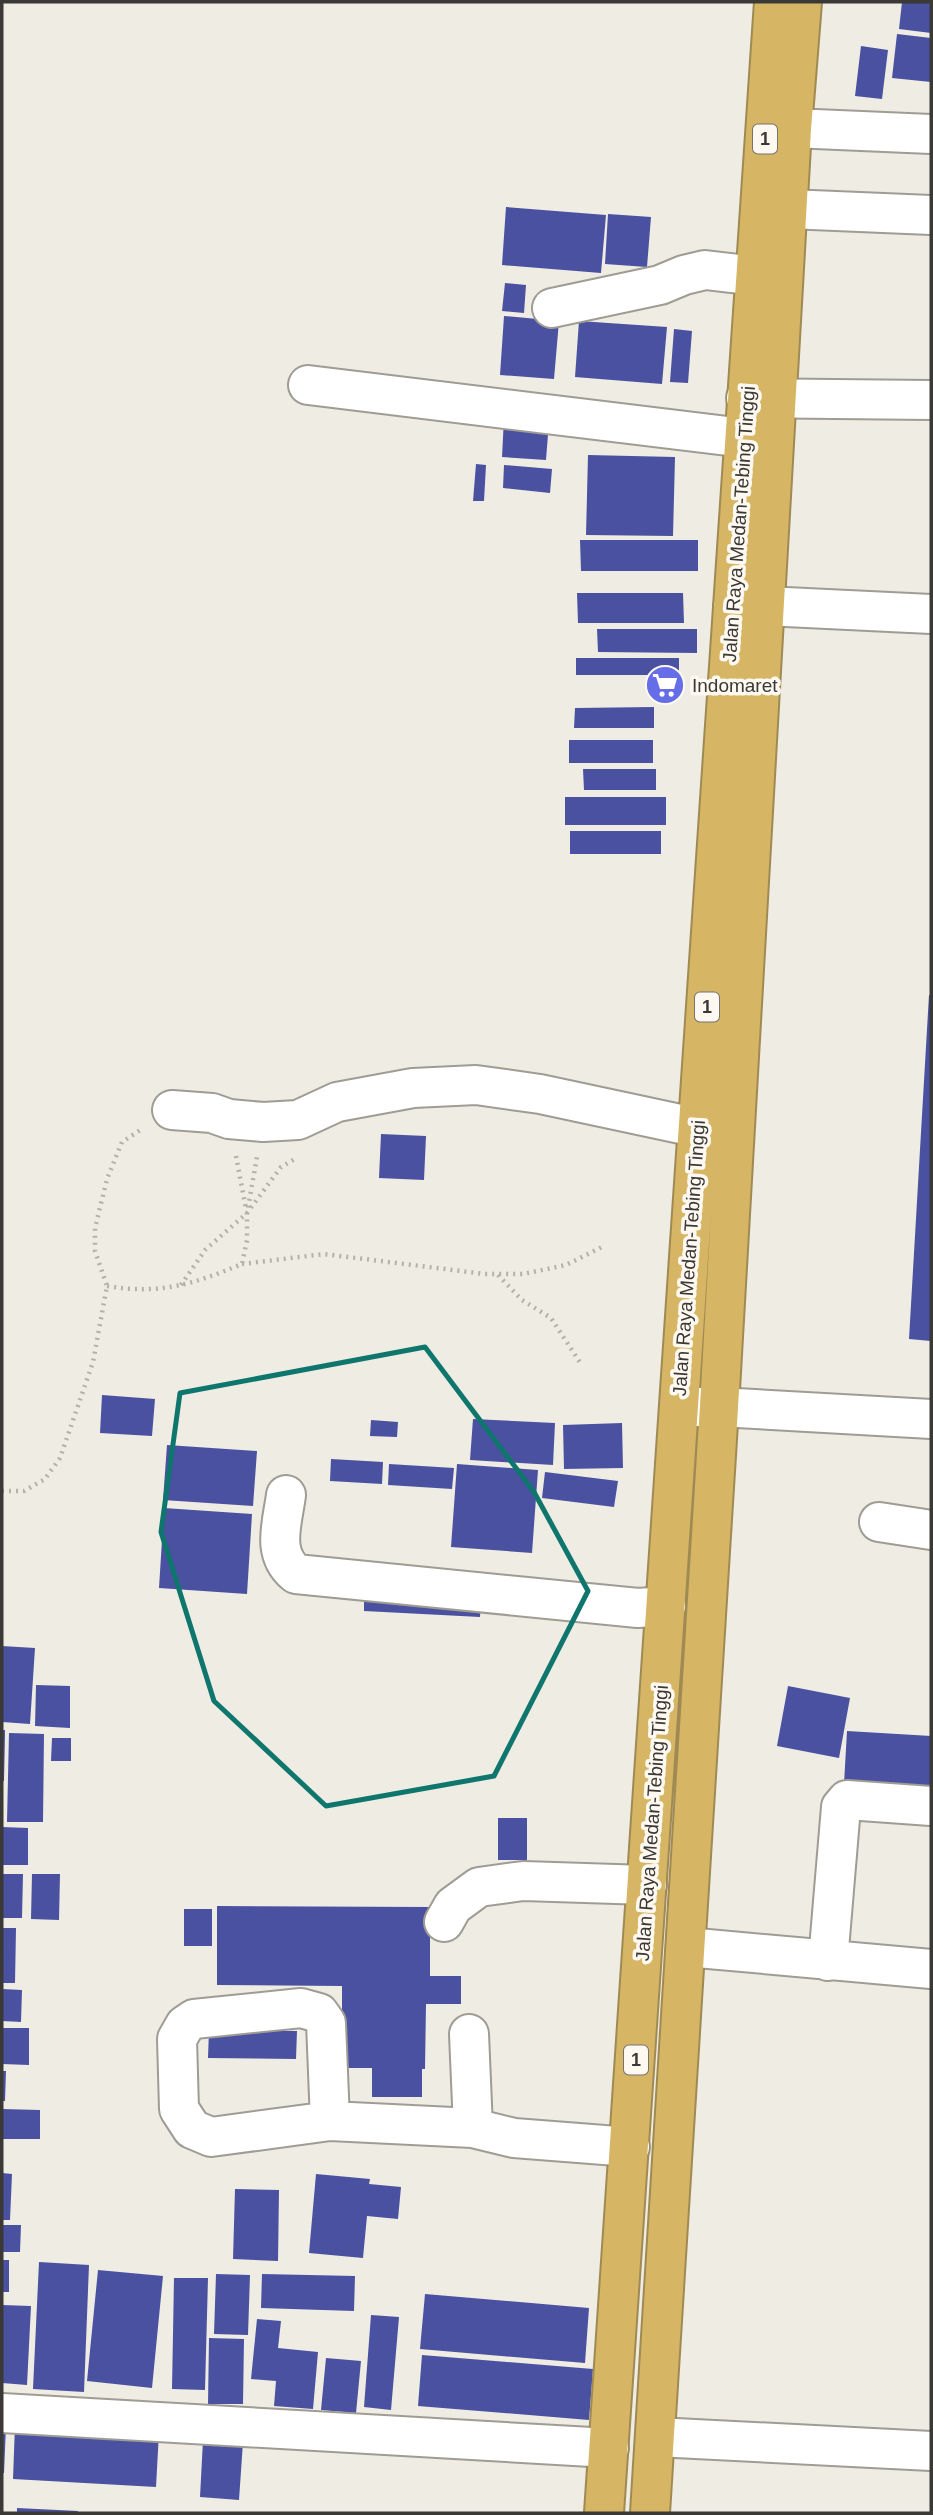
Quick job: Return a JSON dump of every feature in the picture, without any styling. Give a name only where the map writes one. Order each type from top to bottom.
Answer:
[{"type":"highway","name":"Jalan Raya Medan-Tebing Tinggi","points":[[604,2513],[699,1128],[749,606],[744,438],[762,398],[756,276],[774,2]]},
{"type":"highway","name":"Jalan Raya Medan-Tebing Tinggi","points":[[650,2513],[719,1407],[749,606],[762,398],[788,209],[802,2]]},
{"type":"street","points":[[792,128],[931,134]]},
{"type":"street","points":[[788,209],[931,215]]},
{"type":"street","points":[[552,308],[660,285],[705,270],[756,276]]},
{"type":"street","points":[[308,386],[744,438]]},
{"type":"street","points":[[762,398],[931,400]]},
{"type":"street","points":[[749,606],[931,614]]},
{"type":"street","points":[[172,1110],[212,1113],[246,1120],[298,1120],[349,1099],[413,1088],[476,1084],[540,1094],[699,1128]]},
{"type":"street","points":[[678,1408],[719,1407],[931,1419]]},
{"type":"street","points":[[286,1495],[279,1550],[285,1565],[296,1574],[638,1608],[666,1606]]},
{"type":"street","points":[[879,1522],[931,1531]]},
{"type":"street","points":[[828,1961],[841,1807],[846,1800],[931,1806]]},
{"type":"street","points":[[444,1922],[453,1906],[479,1887],[523,1881],[647,1885]]},
{"type":"street","points":[[686,1947],[931,1969]]},
{"type":"street","points":[[330,2121],[326,2023],[319,2013],[301,2008],[194,2019],[184,2025],[177,2039],[179,2109],[192,2129],[211,2137],[330,2121],[473,2128],[514,2138],[630,2147]]},
{"type":"street","points":[[470,2034],[473,2128]]},
{"type":"street","points":[[2,2413],[610,2448]]},
{"type":"street","points":[[656,2437],[931,2451]]},
{"type":"path","points":[[2,1491],[24,1491],[45,1479],[60,1458],[93,1362],[107,1286],[95,1251],[95,1228],[107,1179],[122,1142],[172,1110]]},
{"type":"path","points":[[246,1120],[247,1213]]},
{"type":"path","points":[[242,1264],[247,1240],[246,1120]]},
{"type":"path","points":[[181,1285],[205,1250],[247,1213],[281,1167],[304,1154]]},
{"type":"path","points":[[107,1286],[137,1291],[181,1285],[207,1279],[242,1264],[324,1254],[498,1274],[523,1274],[566,1265],[602,1247]]},
{"type":"path","points":[[498,1274],[522,1300],[551,1318],[581,1364]]},
{"type":"highlighted area","points":[[425,1347],[534,1492],[588,1591],[494,1776],[326,1806],[214,1701],[161,1532],[180,1393]]},
{"type":"building","points":[[902,2],[931,2],[931,33],[899,29]]},
{"type":"building","points":[[897,34],[931,38],[931,82],[892,78]]},
{"type":"building","points":[[861,46],[888,50],[882,99],[855,96]]},
{"type":"building","points":[[506,207],[606,215],[601,273],[502,265]]},
{"type":"building","points":[[608,214],[651,217],[647,267],[605,264]]},
{"type":"building","points":[[505,283],[526,285],[524,313],[502,311]]},
{"type":"building","points":[[504,316],[559,321],[554,379],[500,375]]},
{"type":"building","points":[[579,321],[667,327],[662,384],[575,377]]},
{"type":"building","points":[[674,329],[692,331],[688,383],[670,382]]},
{"type":"building","points":[[504,418],[549,422],[546,460],[502,457]]},
{"type":"building","points":[[588,455],[675,457],[673,536],[586,535]]},
{"type":"building","points":[[476,464],[486,465],[484,501],[473,501]]},
{"type":"building","points":[[504,465],[552,469],[550,493],[503,488]]},
{"type":"building","points":[[580,540],[698,540],[698,571],[581,571]]},
{"type":"building","points":[[577,593],[683,593],[684,623],[578,623]]},
{"type":"building","points":[[597,629],[697,629],[697,653],[598,652]]},
{"type":"building","points":[[576,658],[679,658],[679,675],[576,675]]},
{"type":"building","points":[[654,707],[654,728],[574,728],[575,708]]},
{"type":"building","points":[[569,740],[653,740],[653,763],[569,763]]},
{"type":"building","points":[[583,769],[656,769],[656,790],[584,790]]},
{"type":"building","points":[[565,797],[666,797],[666,825],[565,825]]},
{"type":"building","points":[[570,831],[661,831],[661,854],[570,854]]},
{"type":"building","points":[[931,995],[931,1341],[909,1339]]},
{"type":"building","points":[[381,1134],[426,1136],[424,1180],[379,1178]]},
{"type":"building","points":[[102,1395],[155,1399],[152,1436],[100,1433]]},
{"type":"building","points":[[473,1419],[555,1423],[553,1465],[470,1460]]},
{"type":"building","points":[[371,1420],[398,1422],[397,1437],[370,1436]]},
{"type":"building","points":[[622,1423],[623,1468],[564,1469],[563,1425]]},
{"type":"building","points":[[167,1445],[257,1451],[253,1506],[163,1500]]},
{"type":"building","points":[[331,1459],[383,1462],[382,1484],[330,1481]]},
{"type":"building","points":[[389,1464],[454,1468],[452,1489],[388,1485]]},
{"type":"building","points":[[457,1464],[538,1470],[532,1553],[451,1547]]},
{"type":"building","points":[[545,1472],[618,1481],[614,1507],[542,1498]]},
{"type":"building","points":[[164,1508],[252,1514],[247,1594],[159,1588]]},
{"type":"building","points":[[364,1593],[481,1598],[480,1617],[364,1611]]},
{"type":"building","points":[[2,1646],[35,1648],[30,1724],[2,1722]]},
{"type":"building","points":[[36,1685],[70,1686],[70,1728],[35,1726]]},
{"type":"building","points":[[788,1686],[850,1698],[839,1758],[777,1746]]},
{"type":"building","points":[[2,1730],[5,1730],[4,1781],[2,1781]]},
{"type":"building","points":[[847,1731],[931,1736],[931,1789],[844,1784]]},
{"type":"building","points":[[9,1733],[44,1734],[43,1822],[7,1822]]},
{"type":"building","points":[[52,1738],[71,1738],[71,1761],[51,1761]]},
{"type":"building","points":[[498,1818],[527,1818],[527,1860],[498,1860]]},
{"type":"building","points":[[2,1827],[28,1828],[28,1865],[2,1865]]},
{"type":"building","points":[[2,1874],[23,1874],[22,1918],[2,1918]]},
{"type":"building","points":[[32,1874],[60,1874],[59,1920],[31,1919]]},
{"type":"building","points":[[217,1906],[430,1907],[430,1976],[461,1976],[461,2004],[426,2004],[422,2097],[372,2097],[372,2068],[342,2068],[342,1986],[217,1985]]},
{"type":"building","points":[[184,1909],[212,1909],[212,1946],[184,1946]]},
{"type":"building","points":[[2,1928],[16,1928],[15,1983],[2,1983]]},
{"type":"building","points":[[2,1989],[22,1990],[21,2022],[2,2021]]},
{"type":"building","points":[[2,2028],[29,2028],[29,2065],[2,2064]]},
{"type":"building","points":[[209,2030],[297,2031],[296,2059],[208,2058]]},
{"type":"building","points":[[2,2071],[6,2071],[5,2101],[2,2101]]},
{"type":"building","points":[[2,2109],[40,2110],[40,2139],[2,2139]]},
{"type":"building","points":[[2,2173],[12,2174],[10,2220],[2,2220]]},
{"type":"building","points":[[316,2174],[370,2179],[369,2184],[401,2187],[398,2219],[367,2216],[363,2258],[309,2253]]},
{"type":"building","points":[[235,2189],[279,2190],[278,2261],[233,2259]]},
{"type":"building","points":[[2,2225],[21,2225],[20,2252],[2,2252]]},
{"type":"building","points":[[2,2260],[9,2260],[9,2292],[2,2292]]},
{"type":"building","points":[[39,2262],[89,2265],[84,2392],[33,2389]]},
{"type":"building","points":[[98,2270],[163,2276],[152,2388],[87,2381]]},
{"type":"building","points":[[216,2274],[250,2275],[248,2335],[214,2334]]},
{"type":"building","points":[[262,2274],[355,2276],[354,2311],[261,2308]]},
{"type":"building","points":[[174,2278],[208,2278],[205,2390],[172,2389]]},
{"type":"building","points":[[425,2294],[589,2308],[585,2363],[420,2349]]},
{"type":"building","points":[[2,2305],[31,2306],[27,2385],[2,2383]]},
{"type":"building","points":[[371,2315],[399,2317],[391,2410],[364,2407]]},
{"type":"building","points":[[257,2319],[281,2321],[278,2348],[318,2352],[313,2409],[274,2406],[276,2381],[251,2379]]},
{"type":"building","points":[[209,2338],[244,2339],[243,2404],[208,2404]]},
{"type":"building","points":[[422,2355],[593,2369],[589,2420],[418,2406]]},
{"type":"building","points":[[326,2358],[361,2361],[356,2413],[321,2410]]},
{"type":"building","points":[[15,2425],[159,2432],[156,2487],[13,2479]]},
{"type":"building","points":[[2,2426],[6,2426],[4,2473],[2,2473]]},
{"type":"building","points":[[203,2440],[243,2442],[239,2500],[200,2497]]},
{"type":"building","points":[[17,2508],[78,2511],[17,2513]]},
{"type":"place","name":"Indomaret","points":[[665,685]]}]
